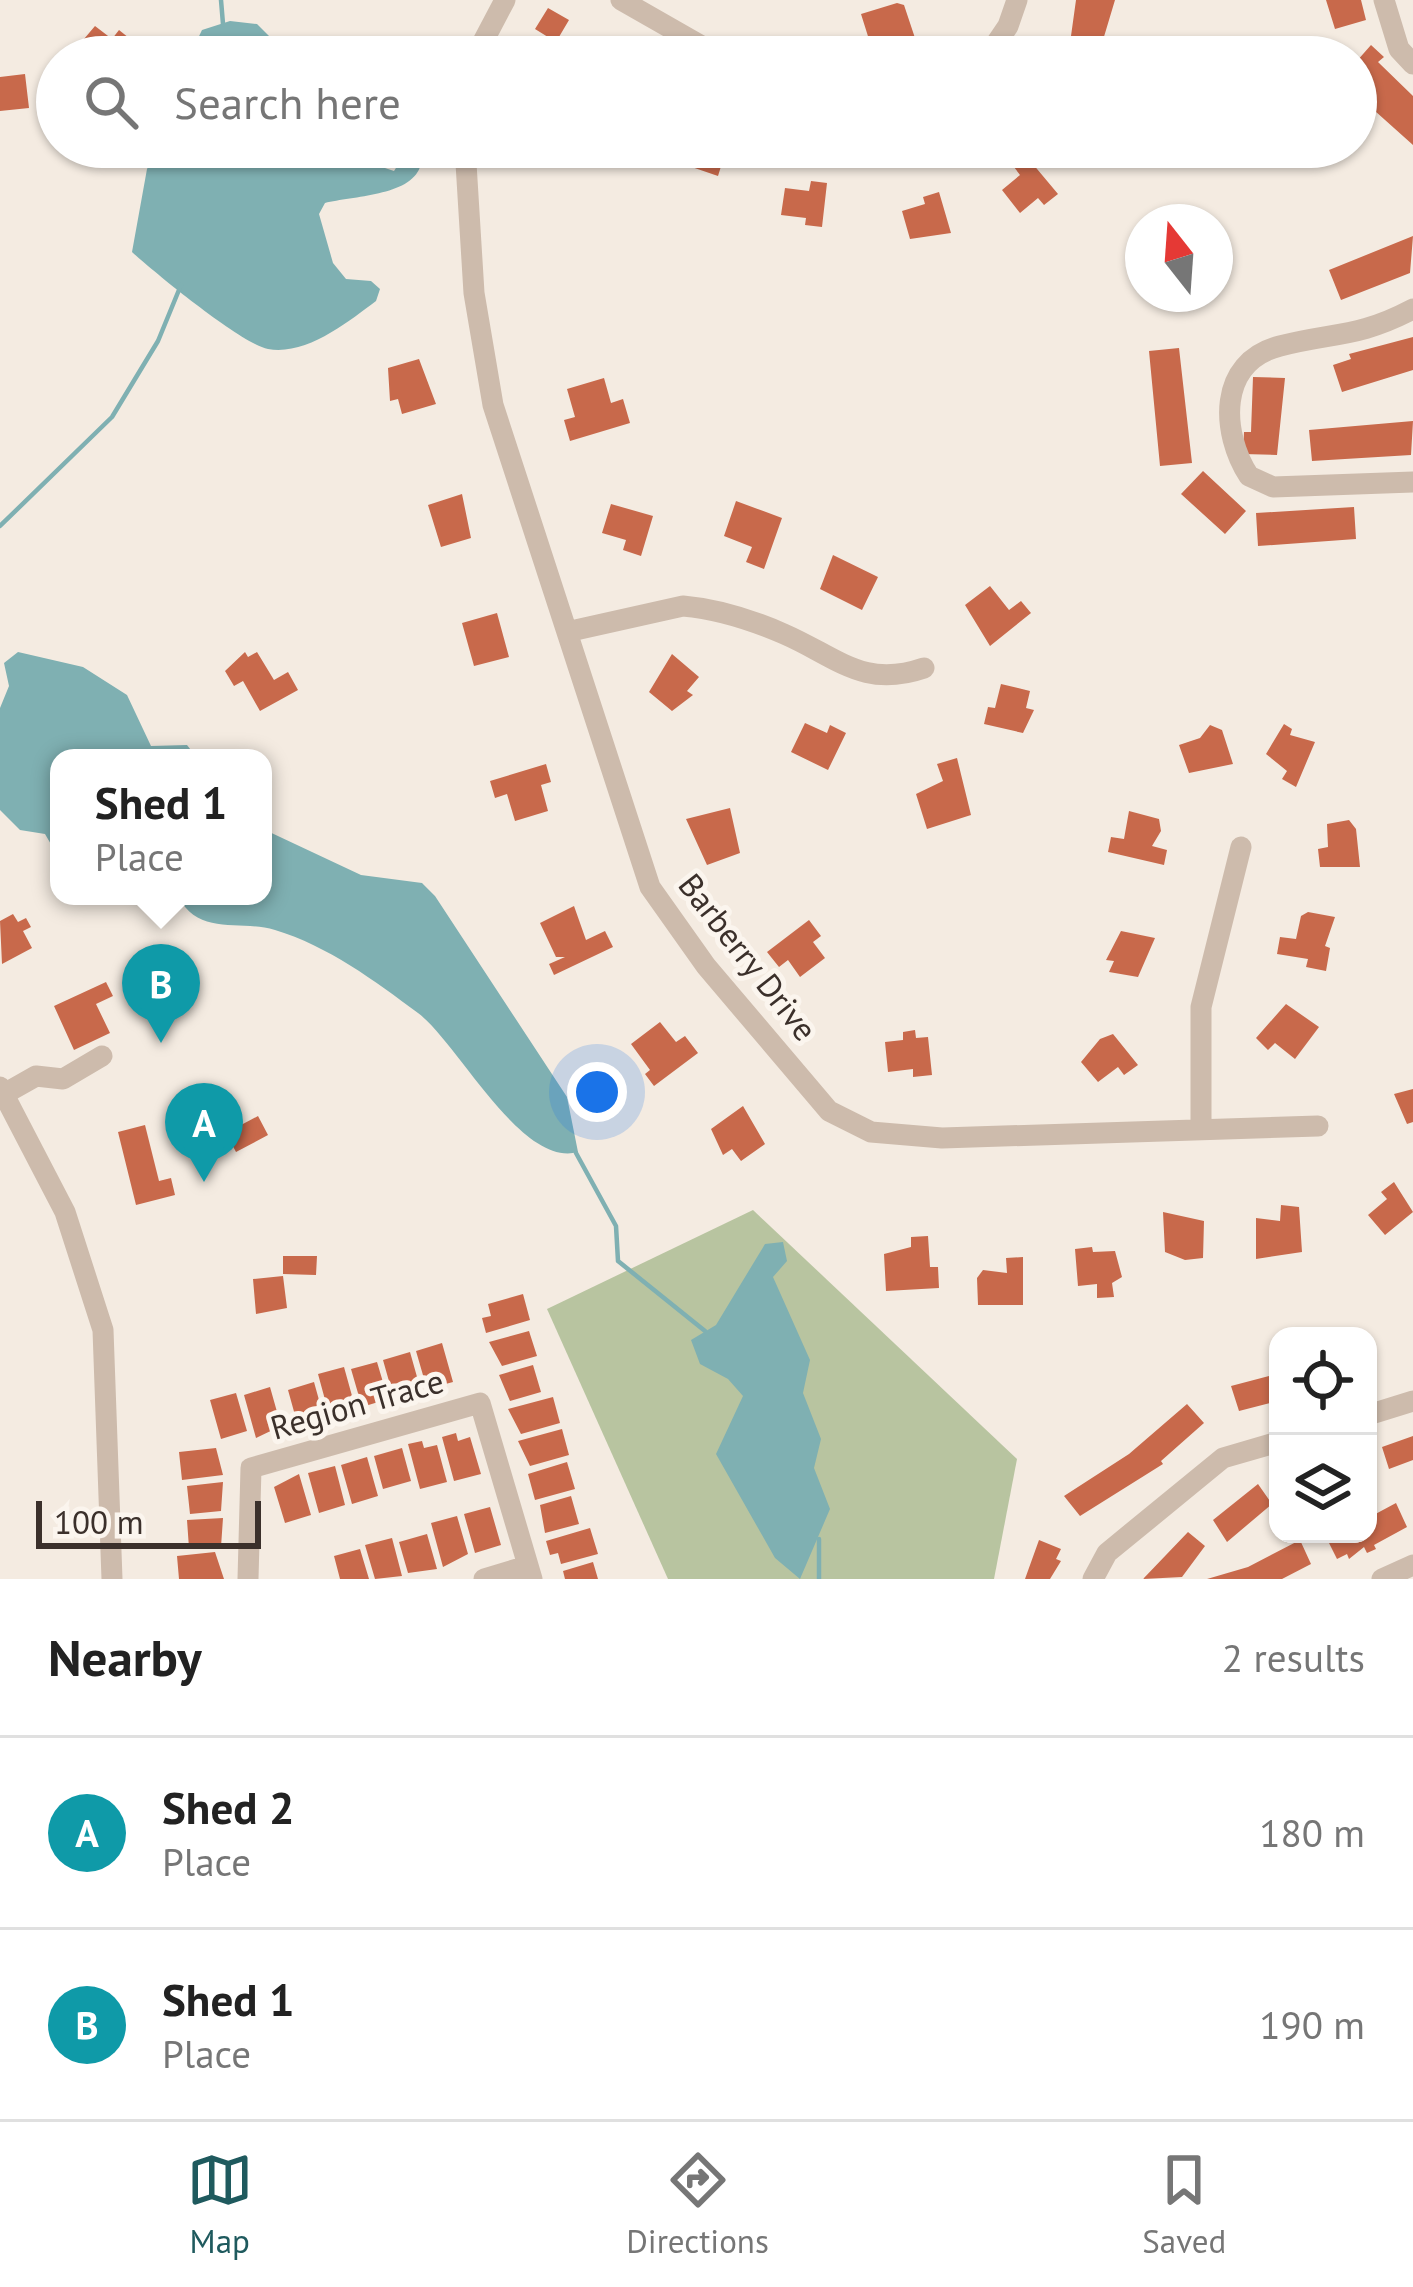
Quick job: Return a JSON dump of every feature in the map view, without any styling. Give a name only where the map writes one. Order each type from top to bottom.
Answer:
[{"type":"street","points":[[486,36],[505,0]]},
{"type":"street","points":[[621,0],[684,36]]},
{"type":"street","points":[[1001,36],[1017,0]]},
{"type":"street","points":[[1384,0],[1400,50],[1413,64]]},
{"type":"street","name":"Barberry Drive","points":[[466,168],[474,293],[493,405],[571,631],[650,887],[706,966],[829,1111],[871,1132],[942,1138],[1318,1126]]},
{"type":"street","points":[[1413,309],[1380,326],[1277,346],[1253,361],[1234,382],[1228,431],[1249,476],[1273,487],[1413,482]]},
{"type":"street","points":[[571,631],[699,607],[782,633],[859,673],[894,678],[924,668]]},
{"type":"street","points":[[1201,1127],[1202,1007],[1241,848]]},
{"type":"street","points":[[102,1056],[63,1079],[36,1076],[2,1091],[65,1212],[103,1330],[111,1576]]},
{"type":"street","points":[[1377,1412],[1413,1401]]},
{"type":"street","name":"Region Trace","points":[[248,1579],[251,1468],[480,1403],[530,1572]]},
{"type":"street","points":[[1093,1579],[1107,1553],[1223,1458],[1269,1445]]},
{"type":"street","points":[[1382,1579],[1413,1565]]},
{"type":"street","points":[[484,1579],[530,1572]]},
{"type":"green space","points":[[753,1210],[1017,1459],[994,1579],[668,1579],[547,1309]]},
{"type":"water","points":[[230,21],[257,24],[269,36],[199,36],[202,30]]},
{"type":"water","points":[[419,168],[414,177],[393,189],[325,203],[319,214],[333,263],[346,279],[371,281],[380,289],[376,301],[326,336],[282,350],[256,344],[220,322],[132,252],[147,169]]},
{"type":"water","points":[[18,652],[83,667],[127,695],[151,746],[187,745],[190,749],[50,749],[50,843],[45,834],[20,830],[0,810],[0,708],[9,686],[4,663]]},
{"type":"water","points":[[272,833],[361,875],[422,883],[567,1097],[578,1152],[556,1152],[535,1141],[513,1123],[418,1013],[350,966],[275,930],[208,922],[184,905],[272,905]]},
{"type":"water","points":[[783,1242],[787,1261],[773,1277],[810,1360],[803,1393],[821,1439],[814,1468],[830,1509],[800,1579],[775,1558],[716,1454],[743,1396],[728,1379],[700,1364],[691,1340],[716,1325],[765,1244]]},
{"type":"building","points":[[1076,0],[1115,0],[1104,36],[1071,36]]},
{"type":"building","points":[[1326,0],[1361,0],[1366,20],[1335,29]]},
{"type":"building","points":[[904,5],[914,36],[868,36],[861,14]]},
{"type":"building","points":[[548,8],[569,20],[560,36],[546,36],[535,29]]},
{"type":"building","points":[[95,26],[108,36],[87,36]]},
{"type":"building","points":[[1377,51],[1384,57],[1378,62],[1413,96],[1413,145],[1377,113]]},
{"type":"building","points":[[25,74],[29,108],[0,111],[0,77]]},
{"type":"building","points":[[695,168],[720,168],[718,176]]},
{"type":"building","points":[[1015,168],[1036,168],[1058,194],[1044,205],[1038,198],[1020,213],[1002,190],[1020,175]]},
{"type":"building","points":[[811,181],[827,183],[822,227],[805,225],[806,218],[781,215],[785,188],[809,191]]},
{"type":"building","points":[[939,192],[951,233],[910,239],[902,211],[925,204],[923,197]]},
{"type":"building","points":[[1413,236],[1410,273],[1341,300],[1329,270]]},
{"type":"building","points":[[1413,337],[1413,370],[1342,392],[1333,365],[1351,359],[1349,354]]},
{"type":"building","points":[[1179,348],[1192,463],[1160,466],[1149,351]]},
{"type":"building","points":[[419,359],[436,404],[402,414],[398,399],[390,401],[388,368]]},
{"type":"building","points":[[1253,377],[1285,378],[1277,455],[1243,454],[1244,432],[1251,432]]},
{"type":"building","points":[[604,378],[611,403],[623,399],[630,423],[570,441],[564,420],[575,417],[567,389]]},
{"type":"building","points":[[1413,421],[1411,455],[1312,461],[1309,430]]},
{"type":"building","points":[[1203,471],[1246,511],[1225,534],[1181,494]]},
{"type":"building","points":[[462,494],[471,538],[441,547],[428,505]]},
{"type":"building","points":[[736,501],[782,518],[764,569],[746,562],[752,547],[724,536]]},
{"type":"building","points":[[611,504],[653,516],[641,556],[623,550],[626,540],[602,533]]},
{"type":"building","points":[[1354,507],[1356,539],[1258,546],[1256,513]]},
{"type":"building","points":[[833,555],[878,577],[862,610],[820,589]]},
{"type":"building","points":[[990,586],[1009,610],[1021,601],[1031,613],[990,646],[965,605]]},
{"type":"building","points":[[497,613],[509,657],[474,666],[462,623]]},
{"type":"building","points":[[245,652],[248,657],[257,652],[274,680],[288,672],[298,690],[260,711],[243,681],[234,686],[225,671]]},
{"type":"building","points":[[672,654],[699,677],[687,691],[693,695],[672,711],[649,692]]},
{"type":"building","points":[[1001,684],[1030,691],[1026,708],[1034,710],[1023,733],[984,724],[988,707],[995,708]]},
{"type":"building","points":[[805,723],[827,733],[830,725],[846,733],[828,770],[791,752]]},
{"type":"building","points":[[1284,724],[1292,729],[1290,735],[1315,742],[1296,787],[1282,779],[1287,771],[1266,754]]},
{"type":"building","points":[[1210,725],[1222,730],[1233,764],[1189,773],[1179,745],[1200,738]]},
{"type":"building","points":[[957,758],[971,815],[927,829],[916,794],[943,781],[937,764]]},
{"type":"building","points":[[546,764],[551,782],[541,785],[548,811],[515,821],[507,794],[495,798],[490,781]]},
{"type":"building","points":[[730,808],[740,853],[707,865],[686,819]]},
{"type":"building","points":[[1129,811],[1159,819],[1161,831],[1152,846],[1167,850],[1164,865],[1108,852],[1111,837],[1124,839]]},
{"type":"building","points":[[1349,820],[1356,829],[1360,867],[1320,867],[1318,849],[1328,847],[1327,824]]},
{"type":"building","points":[[574,906],[586,940],[605,931],[613,947],[554,975],[549,964],[565,957],[556,957],[540,923]]},
{"type":"building","points":[[1308,912],[1335,917],[1325,946],[1330,948],[1326,971],[1306,967],[1308,959],[1277,954],[1280,937],[1296,939],[1301,916]]},
{"type":"building","points":[[13,914],[18,922],[26,918],[31,927],[23,931],[32,948],[2,964],[0,921]]},
{"type":"building","points":[[809,920],[821,936],[813,942],[825,958],[800,977],[788,960],[779,967],[767,952]]},
{"type":"building","points":[[1121,931],[1155,938],[1138,977],[1109,972],[1114,961],[1106,960]]},
{"type":"building","points":[[106,982],[113,996],[96,1004],[110,1033],[74,1050],[54,1006]]},
{"type":"building","points":[[1286,1004],[1319,1027],[1295,1059],[1275,1043],[1268,1050],[1256,1038]]},
{"type":"building","points":[[660,1022],[676,1042],[685,1036],[698,1053],[654,1086],[645,1074],[650,1070],[631,1044]]},
{"type":"building","points":[[915,1030],[916,1038],[928,1037],[932,1075],[913,1077],[913,1069],[888,1072],[885,1042],[903,1040],[903,1032]]},
{"type":"building","points":[[1113,1034],[1138,1065],[1124,1075],[1118,1067],[1098,1082],[1081,1062],[1100,1039]]},
{"type":"building","points":[[1413,1089],[1413,1122],[1407,1124],[1394,1094]]},
{"type":"building","points":[[743,1106],[765,1144],[741,1161],[732,1149],[723,1155],[711,1129]]},
{"type":"building","points":[[258,1116],[268,1135],[236,1152],[226,1133]]},
{"type":"building","points":[[145,1125],[159,1181],[171,1178],[175,1195],[136,1205],[118,1132]]},
{"type":"building","points":[[1394,1182],[1413,1212],[1385,1235],[1368,1215],[1387,1199],[1381,1192]]},
{"type":"building","points":[[1281,1205],[1299,1207],[1302,1252],[1256,1259],[1256,1218],[1280,1221]]},
{"type":"building","points":[[1163,1212],[1204,1221],[1203,1258],[1185,1260],[1165,1252]]},
{"type":"building","points":[[928,1236],[930,1267],[938,1267],[939,1288],[886,1291],[884,1254],[911,1247],[911,1237]]},
{"type":"building","points":[[1092,1247],[1093,1252],[1115,1251],[1122,1277],[1112,1283],[1114,1297],[1097,1298],[1097,1284],[1078,1286],[1075,1249]]},
{"type":"building","points":[[283,1256],[317,1256],[316,1275],[283,1274]]},
{"type":"building","points":[[1023,1257],[1023,1305],[978,1305],[977,1278],[983,1270],[1007,1273],[1006,1258]]},
{"type":"building","points":[[283,1276],[287,1308],[256,1314],[253,1279]]},
{"type":"building","points":[[523,1294],[530,1320],[486,1333],[482,1318],[491,1316],[488,1304]]},
{"type":"building","points":[[529,1331],[537,1356],[502,1366],[489,1342]]},
{"type":"building","points":[[442,1343],[453,1382],[427,1389],[416,1351]]},
{"type":"building","points":[[410,1352],[421,1391],[394,1399],[383,1360]]},
{"type":"building","points":[[377,1362],[388,1399],[362,1407],[351,1369]]},
{"type":"building","points":[[533,1365],[541,1392],[510,1401],[499,1375]]},
{"type":"building","points":[[344,1367],[354,1403],[330,1418],[318,1374]]},
{"type":"building","points":[[1269,1376],[1269,1403],[1239,1411],[1231,1386]]},
{"type":"building","points":[[314,1382],[324,1418],[298,1426],[288,1390]]},
{"type":"building","points":[[270,1387],[281,1426],[256,1438],[244,1395]]},
{"type":"building","points":[[236,1393],[247,1431],[221,1439],[210,1400]]},
{"type":"building","points":[[553,1397],[560,1423],[521,1434],[508,1409]]},
{"type":"building","points":[[1187,1404],[1204,1423],[1163,1464],[1080,1516],[1064,1496],[1129,1454]]},
{"type":"building","points":[[562,1429],[569,1455],[530,1466],[518,1441]]},
{"type":"building","points":[[456,1433],[458,1441],[470,1437],[481,1474],[454,1481],[442,1437]]},
{"type":"building","points":[[1413,1436],[1413,1460],[1389,1469],[1382,1447]]},
{"type":"building","points":[[422,1441],[424,1448],[437,1445],[447,1482],[420,1489],[408,1444]]},
{"type":"building","points":[[216,1448],[223,1475],[182,1480],[179,1452]]},
{"type":"building","points":[[402,1448],[411,1481],[383,1489],[374,1456]]},
{"type":"building","points":[[367,1457],[378,1496],[352,1504],[341,1465]]},
{"type":"building","points":[[567,1462],[575,1489],[535,1500],[528,1474]]},
{"type":"building","points":[[335,1466],[345,1505],[319,1513],[308,1473]]},
{"type":"building","points":[[299,1474],[311,1515],[285,1523],[274,1487]]},
{"type":"building","points":[[223,1482],[221,1511],[190,1514],[187,1486]]},
{"type":"building","points":[[1258,1484],[1269,1500],[1269,1507],[1227,1542],[1213,1520]]},
{"type":"building","points":[[571,1496],[579,1524],[545,1533],[540,1505]]},
{"type":"building","points":[[1396,1503],[1407,1527],[1374,1545],[1376,1549],[1367,1553],[1364,1547],[1349,1559],[1347,1554],[1337,1559],[1329,1543],[1377,1543],[1377,1513]]},
{"type":"building","points":[[490,1507],[501,1545],[475,1553],[464,1514]]},
{"type":"building","points":[[457,1516],[468,1554],[443,1567],[431,1523]]},
{"type":"building","points":[[223,1518],[221,1547],[189,1548],[187,1520]]},
{"type":"building","points":[[590,1528],[598,1554],[561,1564],[558,1553],[550,1555],[546,1541]]},
{"type":"building","points":[[1188,1532],[1205,1546],[1182,1577],[1143,1579]]},
{"type":"building","points":[[427,1534],[437,1569],[408,1573],[399,1542]]},
{"type":"building","points":[[392,1538],[402,1576],[375,1579],[365,1545]]},
{"type":"building","points":[[1039,1540],[1061,1549],[1056,1559],[1061,1561],[1050,1579],[1025,1579]]},
{"type":"building","points":[[1294,1543],[1301,1543],[1311,1564],[1282,1579],[1207,1579],[1248,1567]]},
{"type":"building","points":[[360,1549],[369,1579],[340,1579],[334,1556]]},
{"type":"building","points":[[215,1552],[224,1579],[179,1579],[177,1556]]},
{"type":"building","points":[[593,1562],[598,1579],[565,1579],[563,1571]]},
{"type":"waterway","points":[[221,0],[223,24]]},
{"type":"waterway","points":[[0,526],[112,417],[158,341],[181,285]]},
{"type":"waterway","points":[[576,1153],[616,1226],[618,1261],[705,1331]]},
{"type":"waterway","points":[[819,1539],[819,1579]]},
{"type":"place","name":"Shed 1","points":[[161,1043]]},
{"type":"place","name":"Shed 2","points":[[204,1182]]}]
